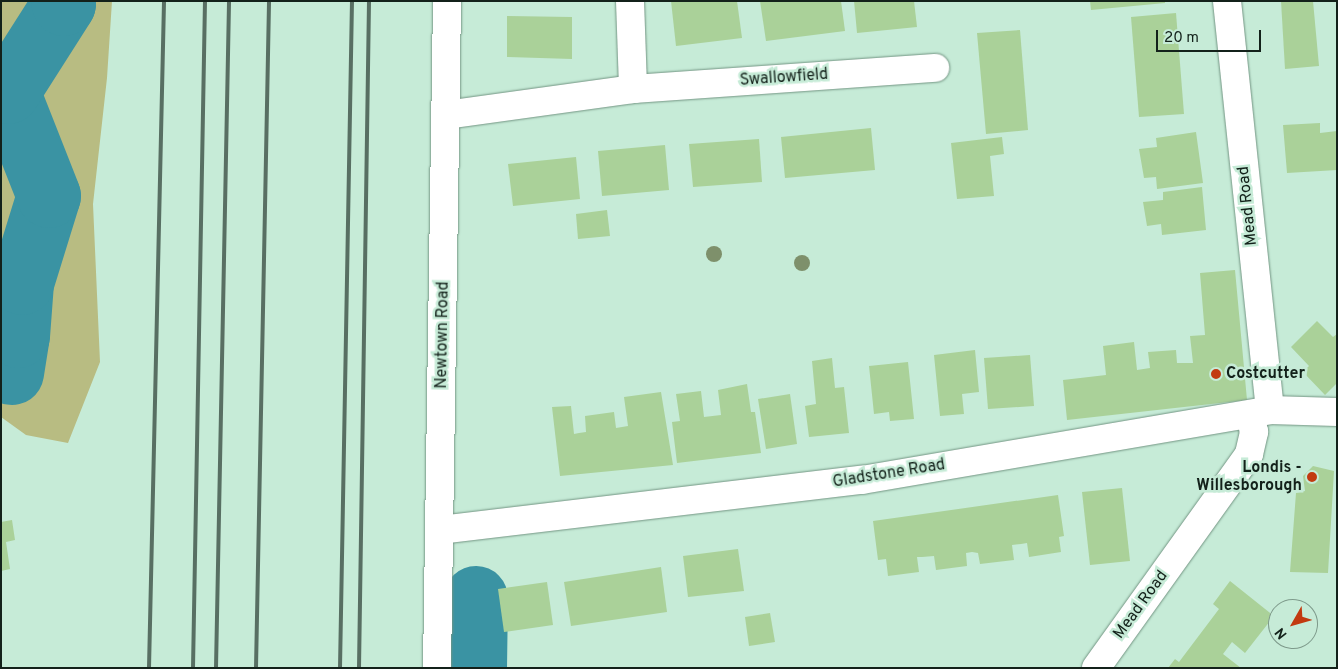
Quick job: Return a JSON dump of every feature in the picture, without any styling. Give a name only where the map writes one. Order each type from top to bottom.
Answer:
[{"type":"street","name":"Newtown Road","points":[[437,668],[448,1]]},
{"type":"street","points":[[630,1],[633,88]]},
{"type":"street","name":"Mead Road","points":[[1096,668],[1249,454],[1260,412],[1227,1]]},
{"type":"street","name":"Swallowfield","points":[[446,115],[633,88],[935,68]]},
{"type":"street","name":"Gladstone Road","points":[[439,540],[862,480],[1260,412],[1337,412]]},
{"type":"green space","points":[[1,1],[112,1],[107,78],[93,204],[100,362],[68,443],[26,435],[1,417]]},
{"type":"building","points":[[671,1],[737,1],[742,38],[676,46]]},
{"type":"building","points":[[760,1],[841,1],[845,31],[766,41]]},
{"type":"building","points":[[854,1],[914,1],[917,27],[857,33]]},
{"type":"building","points":[[1090,1],[1165,1],[1165,3],[1091,10]]},
{"type":"building","points":[[1281,1],[1313,1],[1319,66],[1285,69]]},
{"type":"building","points":[[1176,13],[1184,114],[1139,117],[1131,17]]},
{"type":"building","points":[[507,16],[572,17],[572,59],[507,57]]},
{"type":"building","points":[[1020,30],[1028,130],[986,134],[977,33]]},
{"type":"building","points":[[1320,123],[1320,133],[1337,131],[1337,170],[1287,173],[1283,125]]},
{"type":"building","points":[[871,128],[875,170],[785,178],[781,137]]},
{"type":"building","points":[[1196,132],[1203,183],[1157,189],[1156,177],[1144,178],[1139,149],[1157,147],[1156,138]]},
{"type":"building","points":[[1002,137],[1004,154],[990,156],[994,196],[957,199],[951,143]]},
{"type":"building","points":[[759,139],[762,182],[693,187],[689,144]]},
{"type":"building","points":[[665,145],[669,190],[602,196],[598,151]]},
{"type":"building","points":[[576,157],[580,199],[513,206],[508,164]]},
{"type":"building","points":[[1202,187],[1206,230],[1162,235],[1161,224],[1147,226],[1143,202],[1163,200],[1163,192]]},
{"type":"building","points":[[607,210],[610,236],[578,239],[576,214]]},
{"type":"building","points":[[1235,270],[1247,400],[1067,420],[1063,380],[1106,375],[1103,346],[1134,342],[1137,370],[1150,368],[1148,352],[1176,350],[1177,363],[1193,363],[1190,336],[1205,335],[1200,273]]},
{"type":"building","points":[[1317,321],[1333,337],[1337,334],[1337,383],[1325,395],[1303,372],[1309,366],[1291,347]]},
{"type":"building","points":[[975,350],[979,392],[962,394],[964,414],[940,416],[934,355]]},
{"type":"building","points":[[1030,355],[1034,406],[988,409],[984,358]]},
{"type":"building","points":[[832,358],[835,388],[844,387],[849,433],[809,437],[805,406],[816,404],[812,361]]},
{"type":"building","points":[[908,362],[914,419],[890,421],[889,412],[874,414],[869,366]]},
{"type":"building","points":[[747,384],[751,412],[755,412],[761,453],[677,463],[672,422],[680,421],[676,394],[701,391],[704,417],[721,415],[718,390]]},
{"type":"building","points":[[661,392],[673,465],[560,476],[552,407],[571,406],[574,434],[586,432],[585,416],[614,412],[616,428],[628,426],[624,397]]},
{"type":"building","points":[[790,394],[797,444],[766,449],[758,399]]},
{"type":"building","points":[[1313,466],[1334,471],[1328,573],[1290,572],[1296,493],[1305,491],[1303,476]]},
{"type":"building","points":[[1122,488],[1130,561],[1090,565],[1082,492]]},
{"type":"building","points":[[1058,495],[1064,536],[1059,537],[1061,552],[1029,557],[1027,543],[1012,545],[1014,560],[980,564],[978,553],[972,552],[966,553],[967,566],[936,570],[934,556],[917,557],[919,572],[888,576],[886,559],[878,560],[873,521]]},
{"type":"building","points":[[12,520],[15,540],[6,542],[10,569],[1,571],[1,522]]},
{"type":"building","points":[[738,549],[744,591],[688,597],[683,556]]},
{"type":"building","points":[[661,567],[667,612],[571,626],[564,582]]},
{"type":"building","points":[[1230,581],[1268,611],[1268,624],[1245,653],[1232,642],[1223,654],[1241,668],[1168,668],[1175,659],[1179,662],[1219,609],[1213,604]]},
{"type":"building","points":[[547,582],[553,625],[504,632],[498,589]]},
{"type":"building","points":[[770,613],[775,642],[749,646],[745,617]]},
{"type":"waterway","points":[[12,373],[18,336],[22,283],[49,196],[8,92],[64,4],[63,1]]},
{"type":"waterway","points":[[475,668],[476,598]]},
{"type":"railway","points":[[149,668],[164,1]]},
{"type":"railway","points":[[193,668],[205,1]]},
{"type":"railway","points":[[216,668],[229,1]]},
{"type":"railway","points":[[256,668],[269,1]]},
{"type":"railway","points":[[340,668],[352,1]]},
{"type":"railway","points":[[359,668],[369,1]]},
{"type":"place","name":"Costcutter","points":[[1216,374]]},
{"type":"place","name":"Londis - Willesborough","points":[[1312,477]]}]
